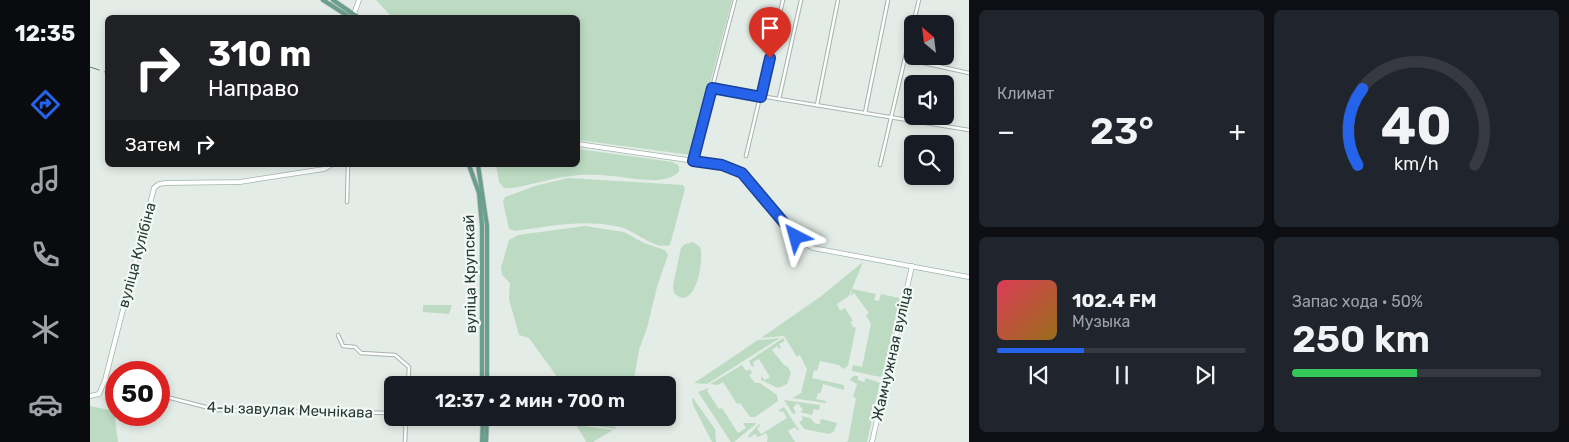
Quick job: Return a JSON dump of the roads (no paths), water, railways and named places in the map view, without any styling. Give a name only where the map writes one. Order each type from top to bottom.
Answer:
[{"type":"main road","points":[[323,0],[351,15]]},
{"type":"main road","points":[[333,0],[352,15]]},
{"type":"main road","points":[[353,15],[359,0]]},
{"type":"main road","points":[[580,144],[722,165],[742,173],[796,237],[813,248],[969,277]]},
{"type":"main road","name":"вуліца Кулібіна","points":[[110,361],[154,188],[159,184],[166,183],[240,182],[328,167]]},
{"type":"main road","name":"вуліца Крупскай","points":[[470,167],[479,193],[482,226],[482,376]]},
{"type":"main road","name":"вуліца Крупскай","points":[[478,167],[487,226],[487,376]]},
{"type":"main road","name":"Жамчужная вуліца","points":[[872,442],[912,266]]},
{"type":"main road","name":"вуліца Кулібіна","points":[[92,396],[99,394],[105,380]]},
{"type":"main road","points":[[482,426],[482,442]]},
{"type":"main road","points":[[486,442],[487,426]]},
{"type":"street","points":[[693,161],[735,0]]},
{"type":"street","points":[[746,156],[783,0]]},
{"type":"street","points":[[779,99],[800,0]]},
{"type":"street","points":[[817,105],[838,0]]},
{"type":"street","points":[[865,113],[888,0]]},
{"type":"street","points":[[915,15],[919,0]]},
{"type":"street","points":[[880,166],[905,65]]},
{"type":"street","points":[[933,65],[969,73]]},
{"type":"street","points":[[712,88],[969,130]]},
{"type":"street","points":[[347,202],[348,167]]},
{"type":"street","points":[[338,335],[342,346],[355,347],[361,353],[395,355],[409,367],[408,376]]},
{"type":"street","name":"4-ы завулак Мечнікава","points":[[170,398],[217,410],[384,413]]},
{"type":"street","points":[[405,442],[406,426]]},
{"type":"railway","points":[[90,67],[105,72]]}]
